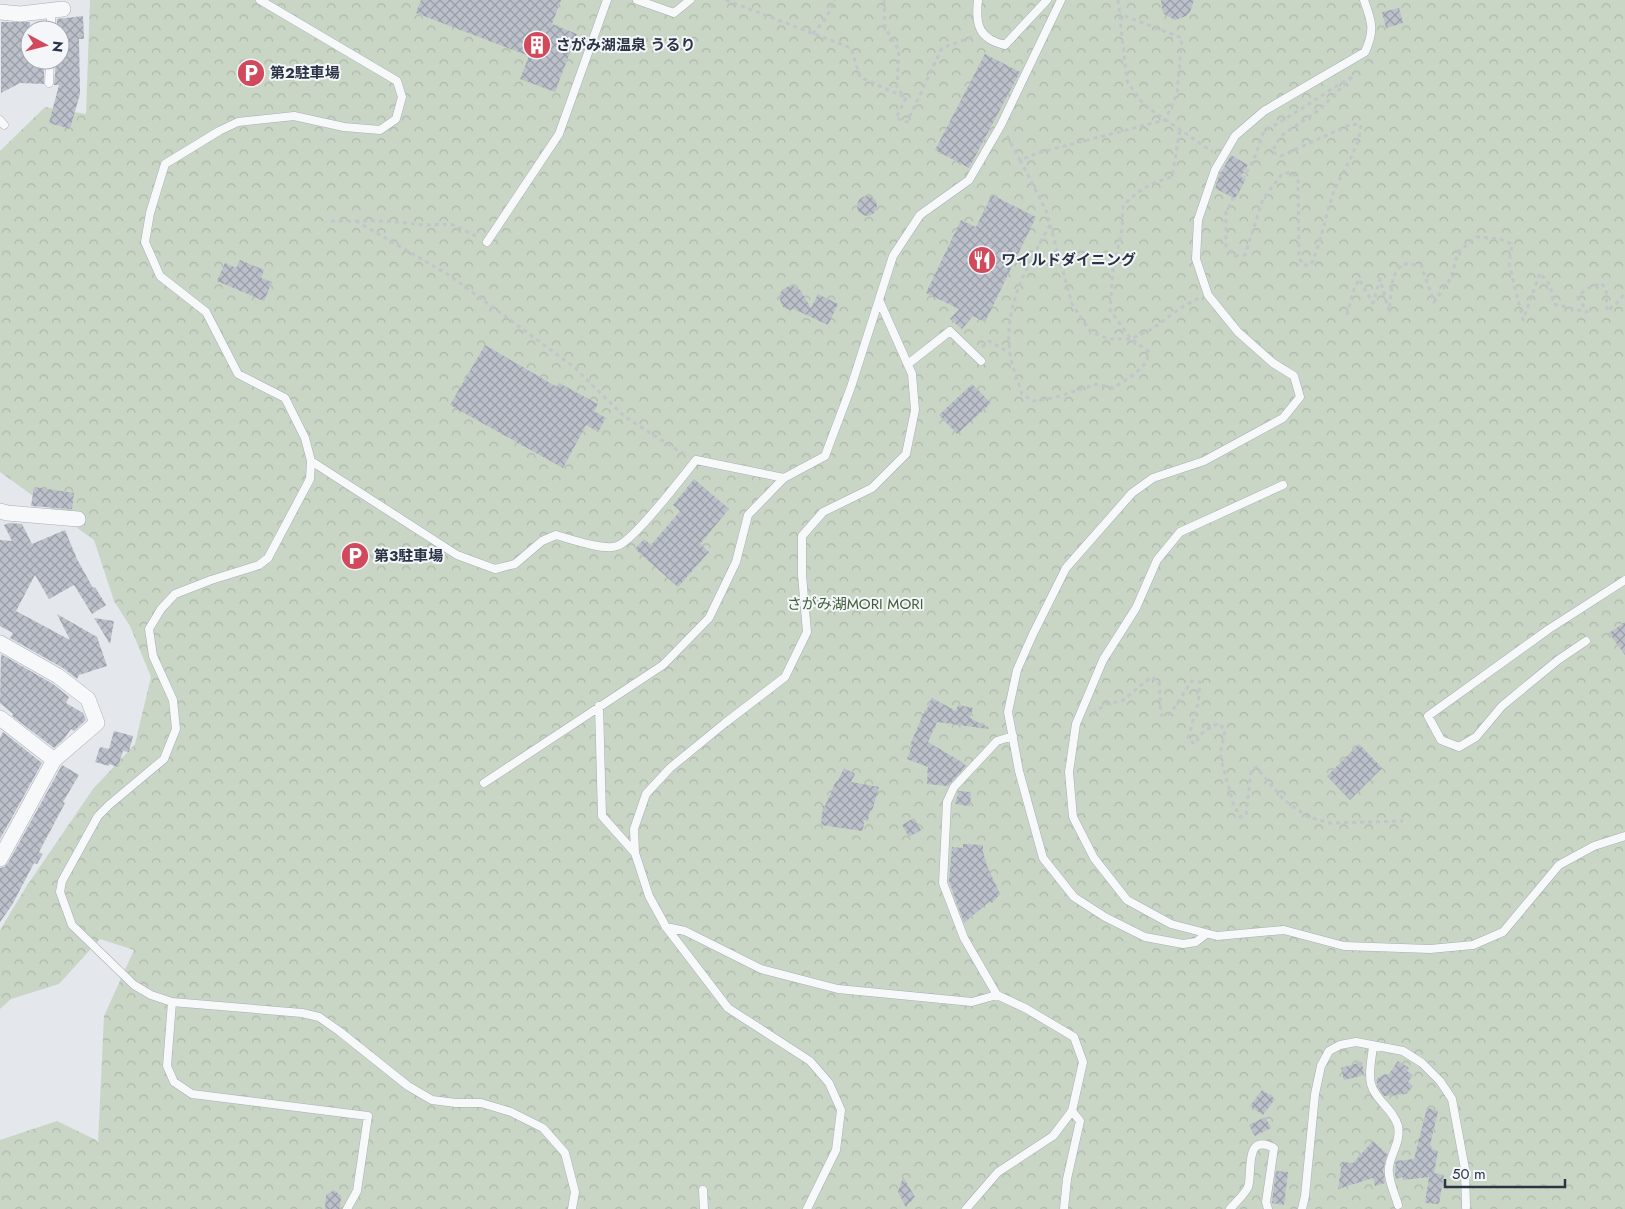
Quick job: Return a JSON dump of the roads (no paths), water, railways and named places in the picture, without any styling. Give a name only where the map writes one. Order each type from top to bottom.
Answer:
[{"type":"street","points":[[0,12],[20,14],[57,10]]},
{"type":"street","points":[[0,511],[78,519]]},
{"type":"street","points":[[0,643],[58,676],[88,699],[97,723],[54,760],[0,859]]},
{"type":"street","points":[[0,718],[54,760]]},
{"type":"lane","points":[[260,0],[396,81],[402,97],[396,119],[380,130],[344,127],[294,116],[238,122],[219,131],[165,164],[150,214],[146,242],[160,276],[206,312],[238,374],[284,398],[304,438],[311,461],[310,479],[268,558],[259,566],[211,580],[175,594],[161,608],[149,629],[153,656],[173,700],[176,729],[164,759],[98,816],[62,881],[60,892],[72,925],[134,985],[151,995],[172,1002],[302,1013],[319,1018],[339,1031],[408,1086],[432,1100],[456,1104],[481,1103],[511,1112],[543,1128],[564,1153],[575,1192],[572,1209]]},
{"type":"lane","points":[[487,242],[560,134],[607,0]]},
{"type":"lane","points":[[637,0],[674,13],[690,0]]},
{"type":"lane","points":[[978,0],[976,18],[983,33],[992,42],[1005,45],[1047,0]]},
{"type":"lane","points":[[484,783],[663,665],[709,618],[736,562],[748,515],[784,478],[825,456],[851,387],[893,256],[920,216],[969,180],[1001,125],[1062,0]]},
{"type":"lane","points":[[1206,934],[1196,942],[1183,944],[1145,936],[1105,917],[1074,898],[1043,858],[1019,771],[1008,712],[1017,670],[1066,568],[1132,493],[1153,478],[1204,461],[1283,418],[1300,397],[1294,376],[1273,363],[1238,332],[1208,295],[1196,259],[1198,220],[1215,170],[1234,136],[1264,111],[1365,52],[1371,39],[1372,20],[1364,0]]},
{"type":"lane","points":[[54,20],[57,10]]},
{"type":"lane","points":[[49,82],[50,70]]},
{"type":"lane","points":[[807,1209],[836,1150],[841,1110],[829,1083],[810,1061],[728,1008],[666,927],[649,896],[635,853],[634,829],[646,794],[670,768],[785,677],[806,632],[802,575],[802,536],[823,512],[872,488],[906,454],[915,410],[912,374],[879,300]]},
{"type":"lane","points":[[908,364],[950,331],[981,361]]},
{"type":"lane","points":[[311,461],[457,555],[495,568],[515,564],[542,542],[556,535],[595,546],[617,546],[633,535],[696,460],[784,478]]},
{"type":"lane","points":[[1283,485],[1180,532],[1157,560],[1136,608],[1103,660],[1076,724],[1069,772],[1073,817],[1094,858],[1127,900],[1171,924],[1217,936],[1284,930],[1344,946],[1430,949],[1473,945],[1503,932],[1559,865],[1594,846],[1625,836]]},
{"type":"lane","points":[[1586,641],[1558,660],[1502,706],[1476,737],[1459,746],[1441,740],[1428,716],[1549,629],[1625,580]]},
{"type":"lane","points":[[599,706],[602,816],[635,853]]},
{"type":"lane","points":[[966,1209],[998,1172],[1053,1136],[1072,1111],[1083,1062],[1074,1036],[997,995],[964,938],[943,883],[947,802],[954,787],[997,742],[1012,736]]},
{"type":"lane","points":[[666,927],[685,931],[761,970],[838,989],[972,1002],[997,995]]},
{"type":"lane","points":[[172,1002],[167,1066],[174,1082],[192,1094],[368,1116],[357,1191],[347,1209]]},
{"type":"lane","points":[[1302,1209],[1305,1196],[1315,1094],[1321,1066],[1329,1051],[1340,1045],[1356,1042],[1403,1051],[1422,1063],[1440,1081],[1452,1099],[1466,1169],[1466,1207]]},
{"type":"lane","points":[[1373,1046],[1370,1071],[1371,1085],[1398,1125],[1398,1142],[1388,1170],[1398,1205]]},
{"type":"lane","points":[[1064,1209],[1067,1179],[1080,1121],[1072,1111]]},
{"type":"lane","points":[[1230,1209],[1248,1187],[1253,1150],[1267,1144],[1274,1148],[1266,1202],[1268,1209]]},
{"type":"lane","points":[[703,1190],[704,1209]]},
{"type":"place","name":"さがみ湖温泉 うるり","points":[[537,45]]},
{"type":"place","name":"第2駐車場","points":[[251,73]]},
{"type":"place","name":"ワイルドダイニング","points":[[982,260]]},
{"type":"place","name":"第3駐車場","points":[[355,556]]},
{"type":"park label","name":"さがみ湖MORI MORI","points":[[855,604]]}]
